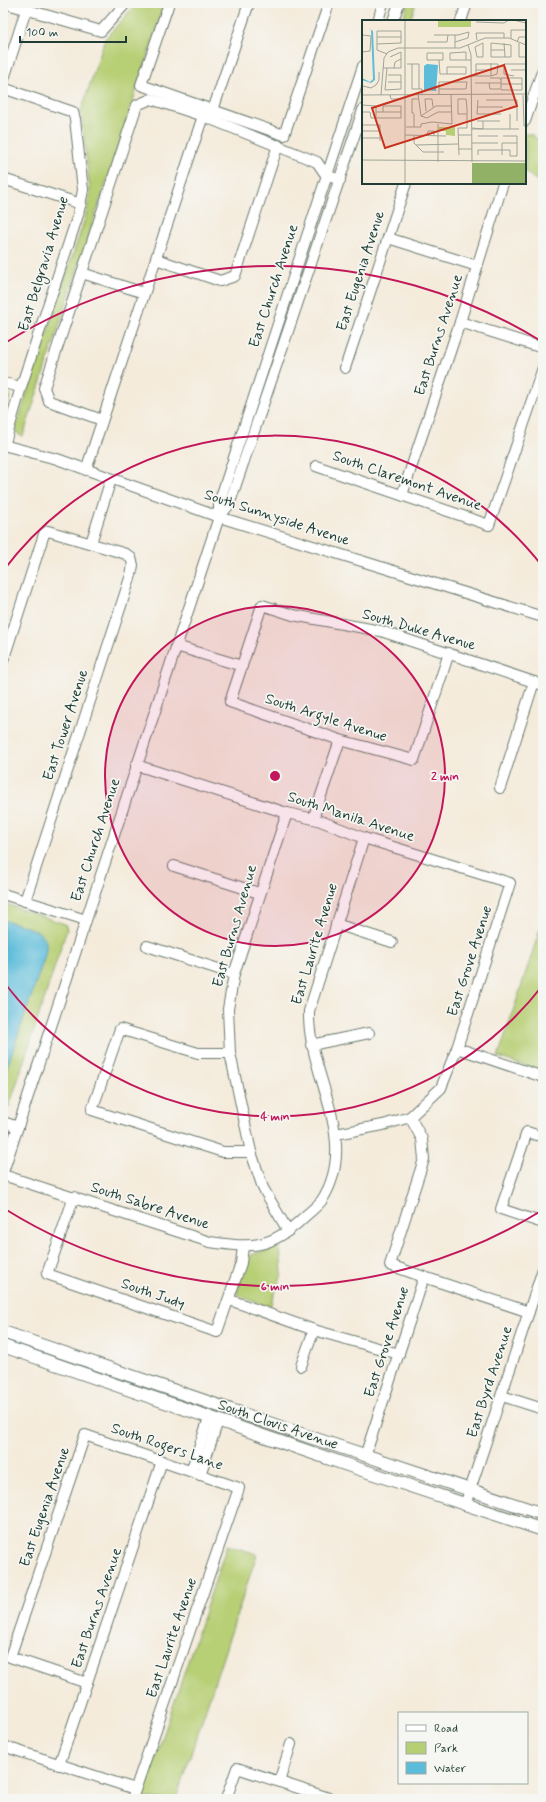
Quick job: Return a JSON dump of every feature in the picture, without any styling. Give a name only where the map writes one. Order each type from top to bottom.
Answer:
[{"type":"main road","name":"South Clovis Avenue","points":[[3,1332],[365,1456],[543,1514]]},
{"type":"main road","name":"South Clovis Avenue","points":[[3,1346],[213,1420],[543,1530]]},
{"type":"main road","points":[[298,1448],[311,1447],[355,1460],[362,1460],[365,1456]]},
{"type":"street","points":[[4,3],[101,31],[126,3]]},
{"type":"street","points":[[169,3],[141,85],[284,135],[328,3]]},
{"type":"street","points":[[213,110],[249,3]]},
{"type":"street","points":[[378,20],[383,3]]},
{"type":"street","points":[[393,20],[399,3]]},
{"type":"street","points":[[461,20],[467,3]]},
{"type":"street","points":[[3,82],[26,10]]},
{"type":"street","points":[[526,118],[543,69]]},
{"type":"street","name":"East Church Avenue","points":[[3,1174],[219,516],[219,503],[326,176],[359,95],[362,73]]},
{"type":"street","name":"East Belgravia Avenue","points":[[3,88],[73,112],[82,177],[81,204],[3,445]]},
{"type":"street","points":[[102,420],[49,401],[44,388],[136,105],[150,99],[203,116],[317,162],[326,176],[340,180]]},
{"type":"street","name":"East Church Avenue","points":[[219,516],[229,506],[362,113]]},
{"type":"street","points":[[86,470],[203,116]]},
{"type":"street","points":[[156,259],[220,281],[235,276],[278,145]]},
{"type":"street","points":[[3,179],[81,204]]},
{"type":"street","name":"East Eugenia Avenue","points":[[345,368],[406,184]]},
{"type":"street","name":"East Burns Avenue","points":[[402,495],[460,322],[502,184]]},
{"type":"street","points":[[388,238],[477,266]]},
{"type":"street","points":[[82,273],[144,293]]},
{"type":"street","points":[[460,322],[543,348]]},
{"type":"street","points":[[540,386],[543,368]]},
{"type":"street","points":[[3,383],[21,387]]},
{"type":"street","name":"South Claremont Avenue","points":[[316,466],[489,525],[540,386]]},
{"type":"street","name":"South Sunnyside Avenue","points":[[3,445],[45,455],[219,516],[543,617]]},
{"type":"street","points":[[3,661],[44,534],[48,531],[91,543],[111,479]]},
{"type":"street","name":"East Tower Avenue","points":[[25,901],[133,565],[131,558],[126,554],[91,543]]},
{"type":"street","name":"South Duke Avenue","points":[[242,666],[262,605],[293,615],[381,631],[538,684]]},
{"type":"street","points":[[176,646],[242,666]]},
{"type":"street","name":"South Argyle Avenue","points":[[242,666],[230,702],[340,740],[414,760],[449,654]]},
{"type":"street","points":[[500,788],[538,684]]},
{"type":"street","points":[[313,819],[340,740]]},
{"type":"street","name":"South Manila Avenue","points":[[136,765],[313,819],[364,838],[510,883]]},
{"type":"street","name":"East Burns Avenue","points":[[287,812],[259,893],[234,974],[228,1009],[230,1053],[251,1152],[264,1188],[288,1232]]},
{"type":"street","name":"East Laurite Avenue","points":[[288,1232],[322,1200],[336,1166],[336,1134],[311,1045],[308,1030],[309,1011],[364,838]]},
{"type":"street","points":[[174,866],[259,893]]},
{"type":"street","name":"East Grove Avenue","points":[[365,1456],[424,1277],[390,1265],[424,1159],[422,1139],[410,1117],[441,1088],[457,1048],[510,883]]},
{"type":"street","points":[[3,894],[86,920]]},
{"type":"street","points":[[336,924],[392,942]]},
{"type":"street","points":[[147,946],[234,974]]},
{"type":"street","points":[[230,1053],[198,1054],[120,1029],[92,1110],[223,1152],[251,1152]]},
{"type":"street","points":[[311,1045],[369,1033]]},
{"type":"street","points":[[457,1048],[543,1077]]},
{"type":"street","points":[[336,1134],[383,1125],[410,1117]]},
{"type":"street","points":[[3,1122],[18,1127]]},
{"type":"street","points":[[543,1137],[527,1132],[500,1209],[543,1223]]},
{"type":"street","name":"South Sabre Avenue","points":[[3,1174],[210,1242],[243,1246],[267,1243],[288,1232]]},
{"type":"street","name":"South Judy","points":[[74,1197],[47,1274],[218,1332],[230,1300]]},
{"type":"street","points":[[243,1246],[241,1263],[230,1300],[314,1330],[399,1354]]},
{"type":"street","name":"East Byrd Avenue","points":[[465,1505],[543,1269]]},
{"type":"street","points":[[424,1277],[529,1312]]},
{"type":"street","points":[[301,1366],[314,1330]]},
{"type":"street","points":[[502,1396],[543,1410]]},
{"type":"street","points":[[195,1473],[213,1420]]},
{"type":"street","name":"East Eugenia Avenue","points":[[85,1435],[10,1657],[87,1683]]},
{"type":"street","name":"South Rogers Lane","points":[[85,1435],[239,1488]]},
{"type":"street","name":"East Burns Avenue","points":[[59,1765],[162,1461]]},
{"type":"street","name":"East Laurite Avenue","points":[[134,1794],[239,1488]]},
{"type":"street","points":[[279,1782],[290,1744]]},
{"type":"street","points":[[3,1746],[59,1765],[134,1794]]},
{"type":"street","points":[[226,1799],[237,1768],[279,1782],[313,1796],[332,1799]]},
{"type":"green space","points":[[137,3],[165,3],[23,436],[19,435],[15,429],[86,215],[90,191],[81,111],[105,39]]},
{"type":"green space","points":[[408,3],[416,3],[410,20],[402,20]]},
{"type":"green space","points":[[526,134],[531,134],[543,144],[543,185],[526,173]]},
{"type":"green space","points":[[7,391],[10,396],[3,418],[3,403]]},
{"type":"green space","points":[[3,903],[65,924],[67,929],[9,1107],[3,1110]]},
{"type":"green space","points":[[543,920],[543,1072],[498,1057]]},
{"type":"green space","points":[[280,1246],[282,1274],[270,1307],[239,1296],[237,1293],[246,1258]]},
{"type":"green space","points":[[227,1545],[257,1554],[176,1799],[142,1799]]},
{"type":"water","points":[[3,920],[35,930],[44,938],[46,946],[45,956],[3,1079]]}]
